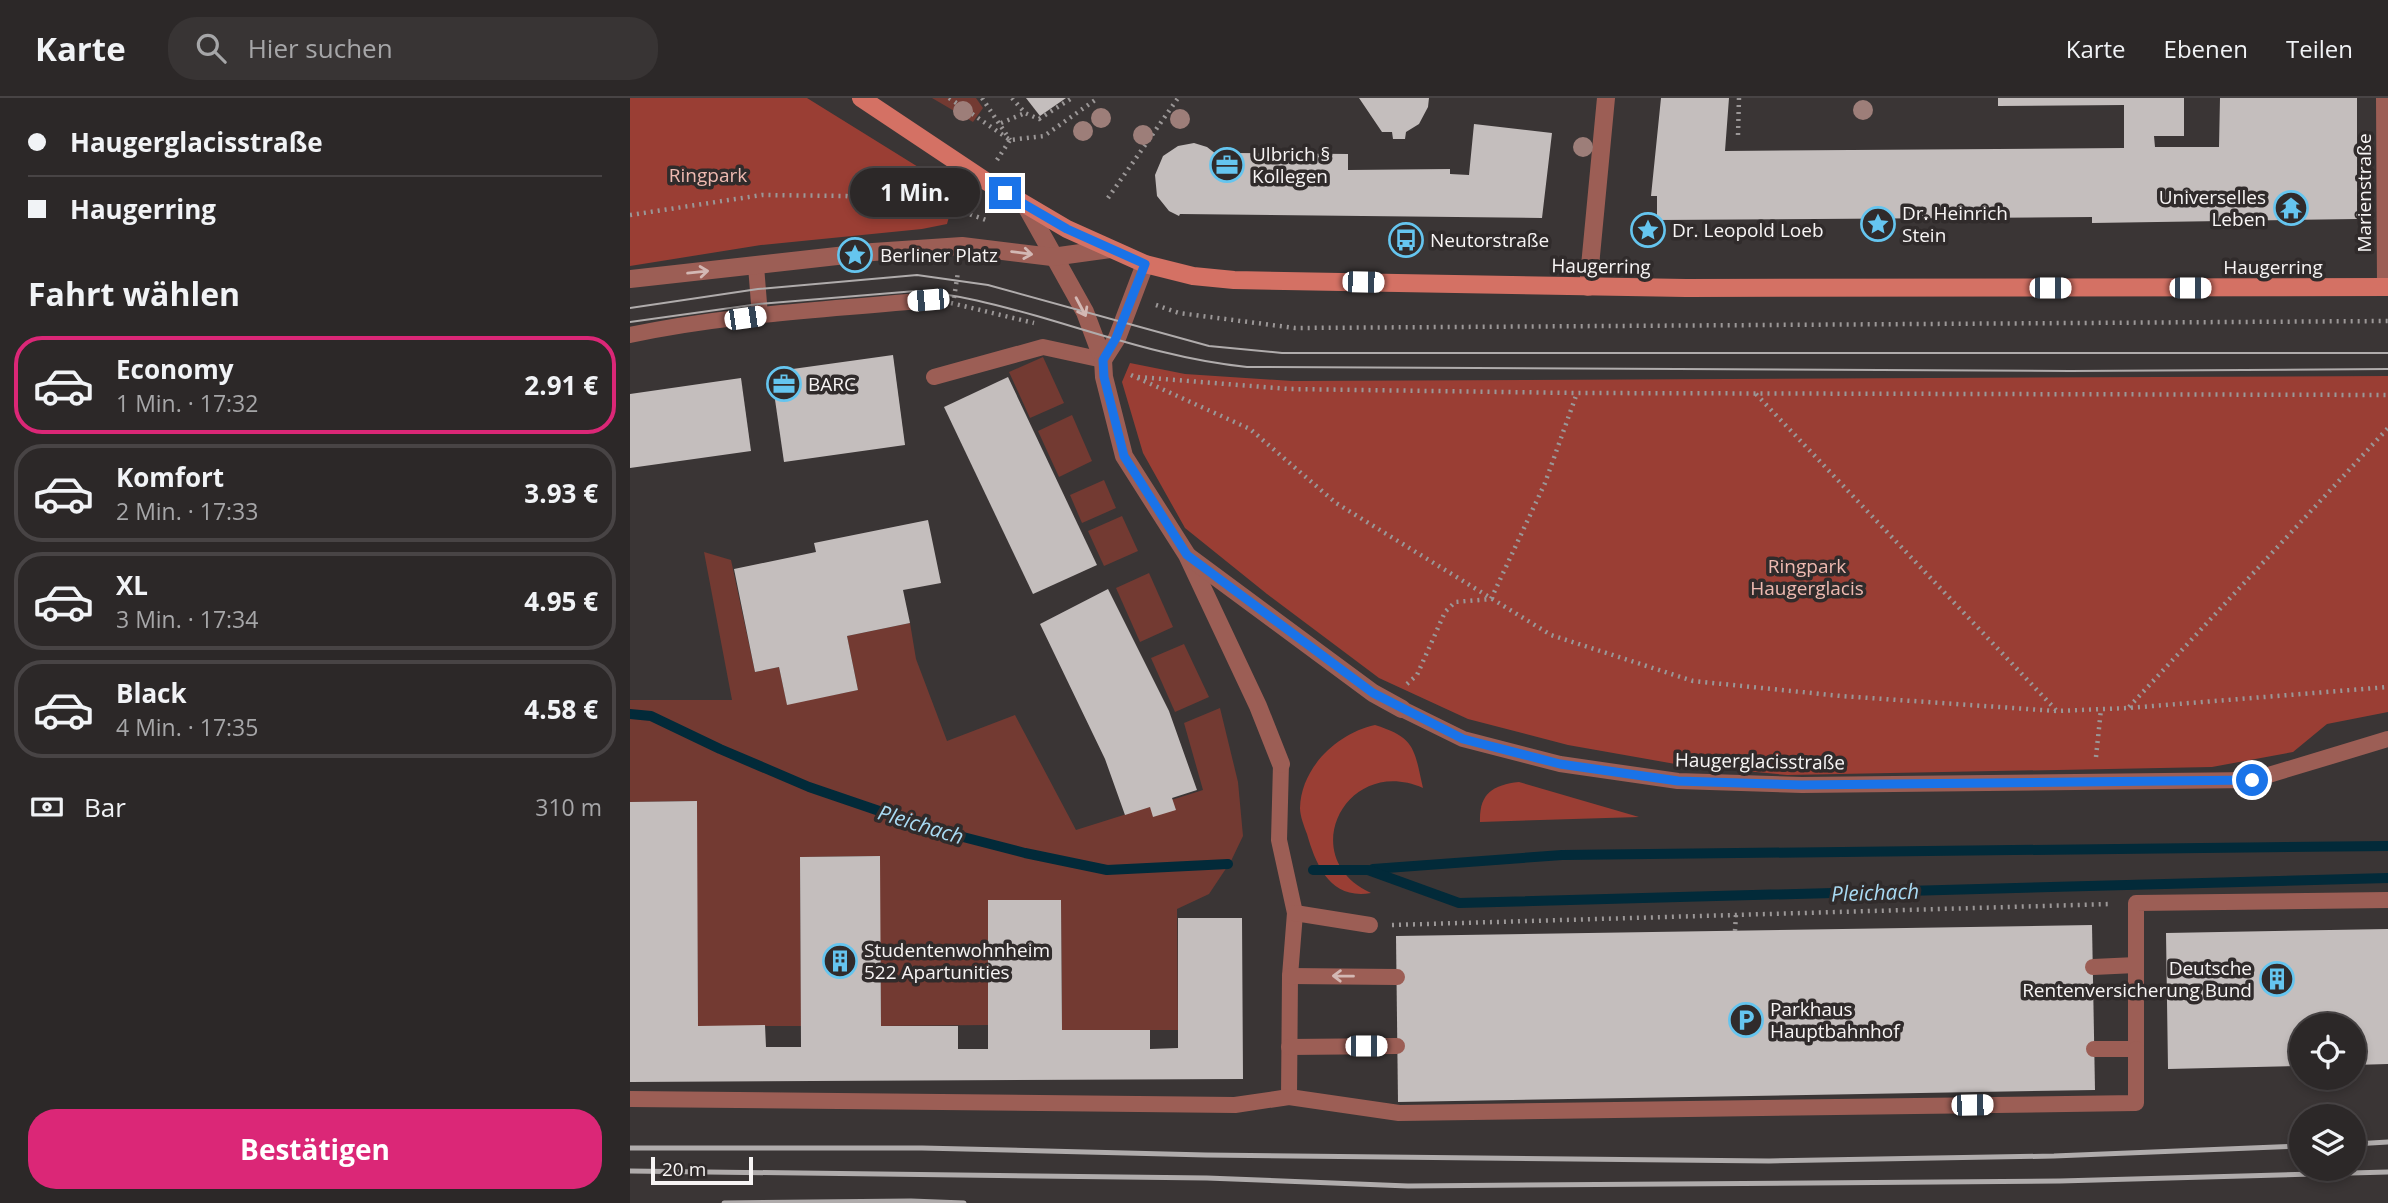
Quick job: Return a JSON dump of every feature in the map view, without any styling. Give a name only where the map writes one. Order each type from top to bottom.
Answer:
[{"type":"main road","name":"Haugerring","points":[[861,98],[1026,206],[1145,264],[1193,276],[1234,280],[1588,287],[2387,288]]},
{"type":"street","points":[[1588,287],[1606,98]]},
{"type":"street","name":"Marienstraße","points":[[2385,98],[2387,288]]},
{"type":"street","points":[[1026,206],[1052,257]]},
{"type":"street","points":[[630,279],[873,252],[962,246],[1052,257],[1110,249]]},
{"type":"street","name":"Haugerglacisstraße","points":[[1052,257],[1084,312],[1103,360],[1104,377],[1124,456],[1187,555],[1258,706],[1281,764]]},
{"type":"street","points":[[1103,360],[1116,338],[1145,264]]},
{"type":"street","name":"Haugerglacisstraße","points":[[1187,555],[1373,693],[1402,709]]},
{"type":"lane","points":[[756,265],[760,316]]},
{"type":"lane","points":[[630,335],[760,316],[928,300]]},
{"type":"lane","points":[[934,377],[1042,346],[1103,360]]},
{"type":"lane","name":"Haugerglacisstraße","points":[[1402,709],[1463,739],[1560,764],[1678,781],[1801,785],[2252,780],[2388,739]]},
{"type":"lane","name":"Haugerglacisstraße","points":[[1281,764],[1279,840],[1295,913],[1290,976],[1289,1097]]},
{"type":"lane","points":[[630,1098],[1236,1105],[1289,1097],[1399,1113],[2136,1103],[2136,903],[2388,900]]},
{"type":"lane","points":[[1295,913],[1370,925]]},
{"type":"lane","points":[[2093,967],[2136,965]]},
{"type":"lane","points":[[1290,976],[1397,977]]},
{"type":"lane","points":[[1289,1047],[1397,1046]]},
{"type":"lane","points":[[2094,1049],[2136,1049]]},
{"type":"path","points":[[949,98],[1010,140],[1044,136],[1094,99]]},
{"type":"path","points":[[982,98],[1010,140]]},
{"type":"path","points":[[1012,98],[1025,113],[1039,119],[1072,98]]},
{"type":"path","points":[[1108,198],[1178,98]]},
{"type":"path","points":[[1738,135],[1739,98]]},
{"type":"path","points":[[1001,123],[1025,113]]},
{"type":"path","points":[[630,215],[762,195],[846,196],[969,214]]},
{"type":"path","points":[[1132,297],[1179,313],[1295,328],[2388,321]]},
{"type":"path","points":[[952,303],[983,311]]},
{"type":"path","points":[[2388,395],[1289,390],[1134,377],[1250,429],[1336,503],[1551,635],[1693,681],[1841,696],[2056,711],[2128,708],[2388,687]]},
{"type":"path","points":[[1491,599],[1545,483],[1577,393]]},
{"type":"path","points":[[1756,394],[2056,711]]},
{"type":"path","points":[[2128,708],[2388,428]]},
{"type":"path","points":[[1373,693],[1396,690],[1417,675],[1445,611],[1455,602],[1491,599]]},
{"type":"path","points":[[2093,782],[2101,709]]},
{"type":"path","points":[[1370,925],[2136,903]]},
{"type":"path","points":[[1735,931],[1736,914]]},
{"type":"shaded area","points":[[932,98],[976,98],[983,108],[973,122]]},
{"type":"shaded area","points":[[1043,357],[1064,403],[1030,418],[1009,372]]},
{"type":"shaded area","points":[[1072,415],[1092,461],[1059,477],[1038,431]]},
{"type":"shaded area","points":[[1104,480],[1116,508],[1082,523],[1070,495]]},
{"type":"shaded area","points":[[1122,516],[1138,551],[1104,566],[1088,531]]},
{"type":"shaded area","points":[[704,552],[731,560],[755,672],[779,667],[787,704],[858,690],[847,636],[910,623],[916,659],[947,741],[1015,715],[1076,830],[1203,790],[1184,723],[1220,708],[1238,782],[1243,836],[1231,861],[1209,894],[1177,909],[1178,1030],[1062,1030],[1061,900],[988,901],[988,1025],[881,1026],[879,856],[800,857],[801,1026],[698,1026],[696,801],[630,802],[630,700],[732,700]]},
{"type":"shaded area","points":[[1149,573],[1173,627],[1140,642],[1116,588]]},
{"type":"shaded area","points":[[1184,644],[1209,697],[1175,712],[1151,658]]},
{"type":"green space","name":"Ringpark","points":[[630,98],[807,98],[944,183],[955,195],[947,224],[922,229],[761,245],[630,266]]},
{"type":"green space","name":"Ringpark Haugerglacis","points":[[1130,363],[1185,374],[1292,381],[2388,376],[2388,712],[2327,724],[2293,752],[2212,767],[1787,775],[1681,765],[1568,745],[1468,719],[1379,678],[1185,528],[1143,453],[1122,382]]},
{"type":"green space","points":[[1375,725],[1406,740],[1415,754],[1423,788],[1396,781],[1372,785],[1352,797],[1339,815],[1333,835],[1336,857],[1348,877],[1371,893],[1357,894],[1336,886],[1321,869],[1301,818],[1300,808],[1307,779],[1324,754],[1348,736]]},
{"type":"green space","points":[[1519,782],[1639,817],[1480,822],[1482,804],[1489,793],[1501,786]]},
{"type":"building","points":[[1026,98],[1066,98],[1040,116]]},
{"type":"building","points":[[1359,98],[1429,98],[1428,107],[1419,124],[1406,132],[1405,139],[1393,139],[1392,132],[1382,132]]},
{"type":"building","points":[[1661,98],[1729,98],[1725,151],[2124,148],[2124,105],[1998,106],[1998,98],[2184,98],[2184,136],[2154,136],[2155,147],[2219,147],[2220,98],[2357,98],[2357,219],[2092,223],[2092,217],[1657,220],[1657,196],[1651,196]]},
{"type":"building","points":[[1474,124],[1552,133],[1542,218],[1179,216],[1169,211],[1157,196],[1155,175],[1163,156],[1178,146],[1194,143],[1207,147],[1216,154],[1217,169],[1233,168],[1233,153],[1348,154],[1348,170],[1450,169],[1450,174],[1469,175]]},
{"type":"building","points":[[893,355],[905,445],[784,462],[771,372]]},
{"type":"building","points":[[1008,377],[1097,565],[1033,594],[944,407]]},
{"type":"building","points":[[741,378],[751,451],[630,468],[630,394]]},
{"type":"building","points":[[928,520],[941,583],[903,590],[910,623],[847,636],[858,690],[787,705],[779,667],[755,672],[734,569],[816,552],[814,543]]},
{"type":"building","points":[[1108,589],[1169,711],[1197,790],[1172,798],[1176,810],[1153,817],[1150,807],[1125,815],[1105,759],[1040,624]]},
{"type":"building","name":"Studentenwohnheim 522 Apartunities","points":[[697,801],[698,1026],[765,1025],[766,1047],[801,1047],[800,857],[880,856],[881,1026],[958,1026],[958,1049],[988,1049],[988,900],[1061,900],[1062,1030],[1150,1030],[1150,1049],[1178,1048],[1178,918],[1242,918],[1243,1079],[630,1082],[630,802]]},
{"type":"building","name":"Parkhaus Hauptbahnhof","points":[[2092,925],[2095,1090],[1398,1102],[1396,936]]},
{"type":"building","name":"Deutsche Rentenversicherung Bund","points":[[2388,929],[2388,1064],[2366,1065],[2366,1013],[2289,1013],[2289,1066],[2168,1069],[2166,933]]},
{"type":"waterway","name":"Pleichach","points":[[630,714],[651,716],[809,787],[932,829],[1025,853],[1107,870],[1228,864]]},
{"type":"waterway","name":"Pleichach","points":[[1373,869],[1562,855],[2388,846]]},
{"type":"waterway","name":"Pleichach","points":[[1313,870],[1368,870],[1459,903],[2388,878]]},
{"type":"tram line","points":[[630,308],[758,289],[917,275],[988,285],[1209,346],[1282,353],[2388,353]]},
{"type":"tram line","points":[[630,322],[759,304],[916,291],[977,300],[1167,353],[1247,367],[2070,371],[2388,369]]},
{"type":"railway","points":[[2366,1143],[2388,1142]]},
{"type":"railway","points":[[630,1148],[922,1148],[1206,1155],[1769,1161],[2054,1156],[2289,1146]]},
{"type":"railway","points":[[630,1171],[1207,1178],[1408,1186],[2060,1181],[2388,1172]]},
{"type":"railway","points":[[724,1203],[964,1203]]},
{"type":"place","name":"Ulbrich § Kollegen","points":[[1227,165]]},
{"type":"place","name":"Universelles Leben","points":[[2291,208]]},
{"type":"place","name":"Dr. Heinrich Stein","points":[[1878,224]]},
{"type":"place","name":"Dr. Leopold Loeb","points":[[1648,230]]},
{"type":"place","name":"Neutorstraße","points":[[1406,240]]},
{"type":"place","name":"Berliner Platz","points":[[855,255]]},
{"type":"place","name":"BARC","points":[[784,384]]},
{"type":"place","name":"Studentenwohnheim 522 Apartunities","points":[[840,961]]},
{"type":"place","name":"Deutsche Rentenversicherung Bund","points":[[2277,979]]},
{"type":"place","name":"Parkhaus Hauptbahnhof","points":[[1746,1020]]},
{"type":"route","points":[[1005,193],[1067,229],[1145,264],[1116,338],[1103,360],[1104,377],[1124,456],[1187,555],[1373,693],[1463,739],[1560,764],[1678,781],[1801,785],[2252,780]]}]
